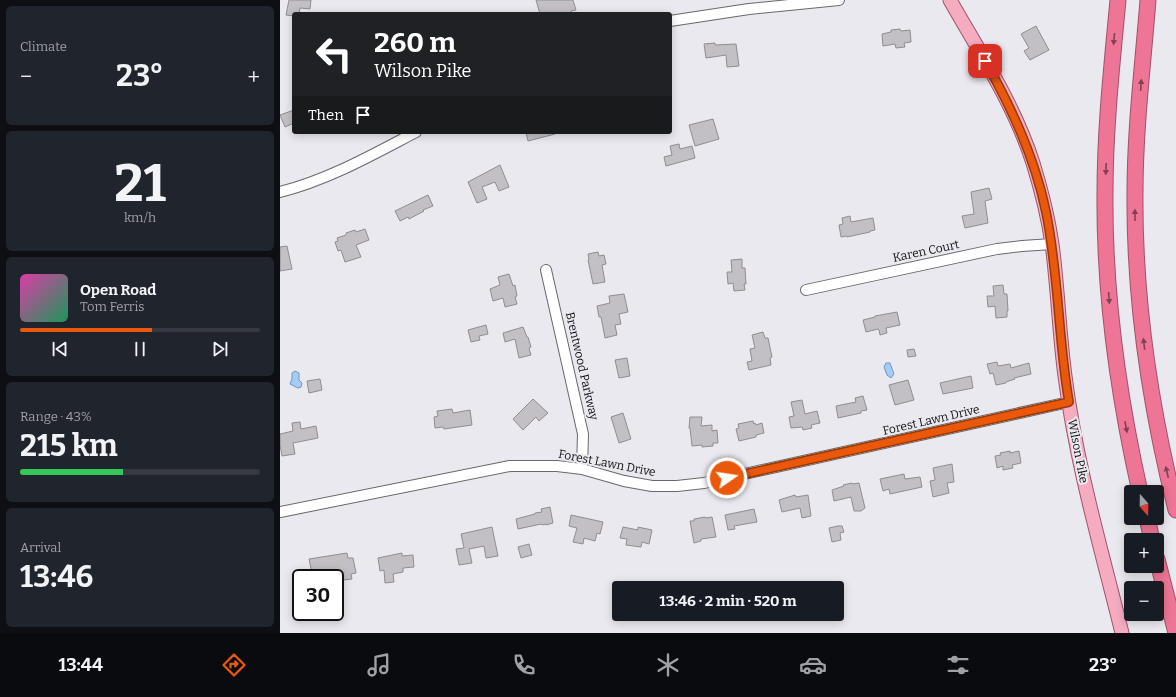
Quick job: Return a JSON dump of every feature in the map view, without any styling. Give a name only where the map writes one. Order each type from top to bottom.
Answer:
[{"type":"highway","points":[[1118,0],[1106,142],[1105,241],[1117,373],[1139,485]]},
{"type":"highway","points":[[1148,0],[1139,109],[1135,224],[1142,325],[1149,385],[1176,510]]},
{"type":"highway","points":[[1161,573],[1176,633]]},
{"type":"main road","name":"Wilson Pike","points":[[948,1],[1000,88],[1020,129],[1040,188],[1052,244],[1064,376],[1085,487],[1122,633]]},
{"type":"street","points":[[672,21],[749,9],[839,0]]},
{"type":"street","points":[[280,192],[312,182],[348,167],[412,134]]},
{"type":"street","name":"Karen Court","points":[[806,290],[997,249],[1052,244]]},
{"type":"street","name":"Brentwood Parkway","points":[[546,270],[583,434],[582,470]]},
{"type":"street","name":"Forest Lawn Drive","points":[[280,512],[510,466],[548,465],[582,470],[624,481],[658,487],[690,485],[721,480],[1069,402]]},
{"type":"water","points":[[886,363],[890,363],[894,374],[891,378],[887,375],[884,367]]},
{"type":"water","points":[[295,371],[299,373],[299,380],[302,383],[301,387],[298,388],[290,384],[292,373]]},
{"type":"building","points":[[289,0],[311,0],[310,9],[300,8],[299,12],[292,12],[292,16],[286,15]]},
{"type":"building","points":[[536,0],[573,0],[576,10],[571,12],[539,12]]},
{"type":"building","points":[[1036,26],[1049,50],[1030,60],[1024,51],[1029,48],[1021,34]]},
{"type":"building","points":[[900,29],[901,31],[910,30],[911,42],[904,43],[905,47],[896,48],[895,44],[883,46],[882,34],[891,32],[891,30]]},
{"type":"building","points":[[715,43],[715,45],[736,44],[739,66],[727,67],[726,55],[706,58],[704,44]]},
{"type":"building","points":[[292,111],[292,124],[285,127],[280,115]]},
{"type":"building","points":[[713,119],[719,139],[695,146],[689,125]]},
{"type":"building","points":[[526,134],[555,134],[528,141]]},
{"type":"building","points":[[679,144],[680,149],[692,146],[695,158],[666,166],[664,157],[672,155],[670,146]]},
{"type":"building","points":[[500,165],[509,187],[499,191],[495,182],[482,187],[487,199],[477,203],[468,182]]},
{"type":"building","points":[[989,188],[992,199],[985,201],[988,223],[965,228],[962,216],[974,214],[971,192]]},
{"type":"building","points":[[428,195],[433,206],[423,210],[424,211],[409,219],[408,217],[400,221],[395,211]]},
{"type":"building","points":[[850,216],[851,222],[873,218],[875,230],[847,237],[841,237],[839,225],[843,224],[842,218]]},
{"type":"building","points":[[365,229],[369,240],[356,245],[361,257],[345,262],[341,250],[338,251],[335,242],[338,241],[337,238],[355,230],[356,232]]},
{"type":"building","points":[[287,246],[292,269],[280,271],[280,247]]},
{"type":"building","points":[[598,252],[599,256],[604,255],[606,264],[602,265],[605,282],[593,284],[588,254]]},
{"type":"building","points":[[742,259],[742,268],[745,268],[745,290],[734,291],[733,283],[728,284],[727,272],[732,272],[731,260]]},
{"type":"building","points":[[509,274],[513,286],[515,285],[517,296],[515,297],[517,304],[505,307],[503,298],[493,301],[490,289],[500,285],[498,277]]},
{"type":"building","points":[[1003,285],[1004,294],[1007,294],[1007,317],[996,318],[995,306],[988,307],[987,296],[994,296],[993,286]]},
{"type":"building","points":[[624,294],[628,312],[619,314],[621,324],[615,325],[617,335],[605,338],[601,317],[599,317],[597,306],[610,303],[609,296]]},
{"type":"building","points":[[897,312],[900,325],[886,328],[887,333],[880,335],[878,329],[866,332],[863,320]]},
{"type":"building","points":[[486,325],[488,334],[479,336],[480,340],[471,342],[468,330]]},
{"type":"building","points":[[523,327],[531,347],[529,348],[531,355],[519,358],[515,339],[505,342],[503,333]]},
{"type":"building","points":[[763,332],[765,338],[768,338],[772,357],[770,358],[771,365],[749,370],[747,362],[752,361],[750,349],[755,348],[752,335]]},
{"type":"building","points":[[914,349],[916,356],[908,357],[907,350]]},
{"type":"building","points":[[627,358],[630,376],[619,378],[615,360]]},
{"type":"building","points":[[997,362],[998,366],[1010,364],[1011,368],[1029,363],[1031,374],[1014,378],[1015,379],[1006,383],[996,385],[993,373],[990,374],[987,364]]},
{"type":"building","points":[[971,376],[973,388],[943,394],[940,383]]},
{"type":"building","points":[[320,379],[322,390],[309,393],[307,381]]},
{"type":"building","points":[[908,380],[914,400],[895,405],[889,385]]},
{"type":"building","points":[[863,396],[867,410],[861,411],[861,413],[838,418],[836,406],[856,402],[855,398]]},
{"type":"building","points":[[533,399],[548,413],[539,421],[536,417],[523,430],[513,419]]},
{"type":"building","points":[[802,400],[805,414],[817,411],[820,423],[811,425],[812,428],[803,430],[802,427],[791,428],[789,417],[794,416],[791,402]]},
{"type":"building","points":[[452,409],[453,413],[470,410],[472,425],[444,429],[443,427],[435,428],[434,417],[438,416],[437,411]]},
{"type":"building","points":[[623,413],[631,439],[619,443],[611,417]]},
{"type":"building","points":[[690,417],[702,417],[701,426],[712,425],[712,431],[717,430],[718,443],[713,443],[713,446],[692,446],[689,428]]},
{"type":"building","points":[[753,421],[756,425],[762,423],[764,433],[756,435],[756,437],[739,441],[736,429],[739,428],[738,424]]},
{"type":"building","points":[[300,422],[301,429],[316,426],[318,438],[293,443],[295,454],[282,456],[280,434],[293,431],[292,423]]},
{"type":"building","points":[[1010,451],[1010,453],[1019,451],[1021,463],[1012,465],[1013,468],[1003,470],[1003,466],[997,468],[995,456],[1001,455],[1000,453]]},
{"type":"building","points":[[952,464],[954,482],[947,483],[949,493],[933,497],[930,481],[935,480],[933,468]]},
{"type":"building","points":[[904,474],[905,479],[920,477],[922,487],[890,494],[889,489],[883,491],[880,479]]},
{"type":"building","points":[[852,483],[859,483],[865,508],[861,511],[854,511],[851,497],[834,501],[832,490]]},
{"type":"building","points":[[795,495],[796,497],[808,495],[811,516],[802,518],[800,508],[782,512],[779,500]]},
{"type":"building","points":[[550,507],[553,523],[518,529],[516,519],[542,512],[541,509]]},
{"type":"building","points":[[754,509],[757,522],[734,526],[735,529],[728,530],[725,515]]},
{"type":"building","points":[[571,515],[603,522],[600,534],[597,533],[595,541],[584,538],[583,544],[573,542],[577,528],[569,526]]},
{"type":"building","points":[[705,517],[712,517],[716,537],[701,539],[701,541],[694,543],[690,521]]},
{"type":"building","points":[[842,526],[844,532],[840,533],[841,540],[832,542],[829,528]]},
{"type":"building","points":[[492,527],[498,556],[486,558],[484,546],[469,549],[472,563],[459,565],[456,549],[464,548],[461,534]]},
{"type":"building","points":[[623,527],[638,530],[638,527],[652,530],[649,544],[642,542],[641,547],[626,545],[627,539],[620,538]]},
{"type":"building","points":[[529,544],[532,555],[521,558],[518,547]]},
{"type":"building","points":[[347,553],[348,558],[353,558],[356,573],[351,574],[352,579],[344,580],[344,569],[311,569],[309,559]]},
{"type":"building","points":[[402,553],[402,556],[413,555],[414,567],[403,568],[403,572],[393,574],[394,582],[385,583],[384,570],[380,571],[378,558]]},
{"type":"route","points":[[727,478],[1069,402],[1064,376],[1054,260],[1046,210],[1032,161],[1018,122],[985,61]]}]
